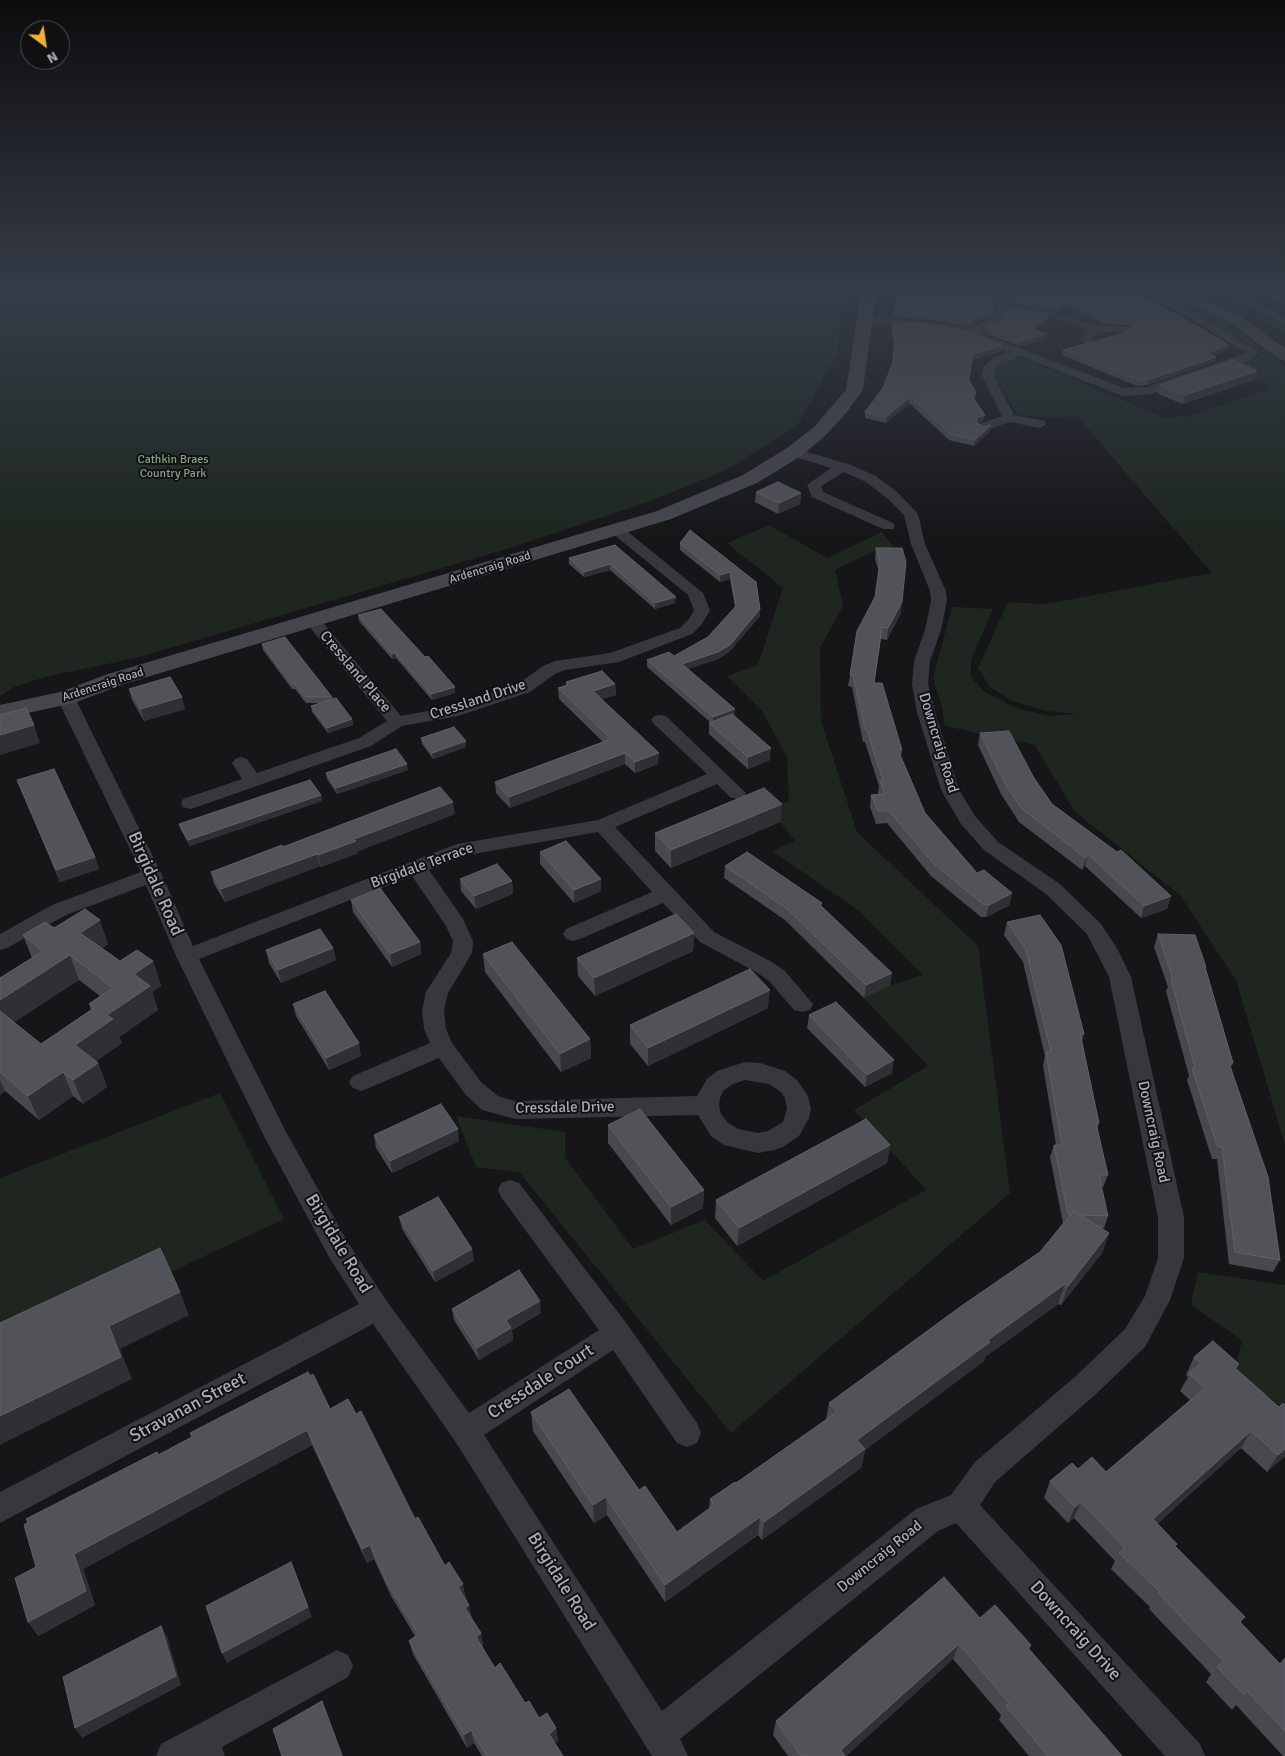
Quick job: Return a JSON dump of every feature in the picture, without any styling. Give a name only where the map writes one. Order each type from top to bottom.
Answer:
[{"type":"street","name":"Ardencraig Road","points":[[0,712],[66,698],[116,680],[617,530],[706,499],[750,479],[794,452],[820,431],[854,390],[856,375]]},
{"type":"street","points":[[988,375],[1009,418]]},
{"type":"street","points":[[1078,375],[1122,392],[1148,391],[1194,375]]},
{"type":"street","points":[[984,427],[1009,418],[1040,424]]},
{"type":"street","name":"Downcraig Road","points":[[664,1745],[927,1520],[961,1506],[985,1472],[1086,1385],[1135,1338],[1157,1300],[1170,1258],[1172,1217],[1120,977],[1094,929],[1053,889],[991,846],[968,820],[950,790],[926,712],[920,684],[922,661],[933,630],[939,601],[938,591],[918,544],[911,514],[871,479],[842,467],[794,452]]},
{"type":"street","points":[[842,467],[814,485],[817,494],[888,526]]},
{"type":"street","name":"Cressland Drive","points":[[190,803],[365,742],[397,722],[452,712],[524,688],[549,670],[561,665],[613,658],[686,631],[702,610],[695,593],[617,530]]},
{"type":"street","name":"Cressland Place","points":[[313,621],[397,722]]},
{"type":"street","name":"Birgidale Road","points":[[66,698],[152,875],[187,956],[276,1136],[338,1249],[377,1308],[465,1430],[664,1745]]},
{"type":"street","points":[[660,720],[737,793]]},
{"type":"street","points":[[241,763],[253,782]]},
{"type":"street","name":"Birgidale Terrace","points":[[187,956],[464,849],[602,824],[719,776]]},
{"type":"street","points":[[602,824],[707,937],[764,967],[776,976],[802,1004]]},
{"type":"street","name":"Cressdale Drive","points":[[416,867],[456,924],[463,941],[461,953],[437,992],[433,1010],[435,1029],[443,1047],[479,1093],[490,1103],[515,1110],[707,1104]]},
{"type":"street","points":[[0,943],[59,910],[152,875]]},
{"type":"street","points":[[573,934],[666,894]]},
{"type":"street","points":[[361,1082],[443,1047]]},
{"type":"street","points":[[510,1190],[617,1333],[687,1433]]},
{"type":"street","name":"Stravanan Street","points":[[0,1508],[377,1308]]},
{"type":"street","name":"Cressdale Court","points":[[465,1430],[617,1333]]},
{"type":"street","name":"Downcraig Drive","points":[[961,1506],[1188,1756]]},
{"type":"street","points":[[173,1756],[206,1748],[337,1666]]},
{"type":"green space","name":"Cathkin Braes Country Park","points":[[0,375],[825,375],[797,426],[728,469],[651,501],[510,548],[136,658],[45,677],[14,687],[0,696]]},
{"type":"green space","points":[[994,375],[1063,375],[1164,418],[1190,416],[1268,390],[1268,385],[1243,375],[1285,375],[1285,1145],[1236,980],[1180,895],[1075,812],[1035,745],[945,726],[933,678],[952,607],[993,609],[971,660],[971,677],[985,692],[1016,708],[1049,716],[1077,714],[1047,711],[1012,701],[990,687],[978,668],[1008,602],[1045,604],[1212,573],[1077,416],[1049,418],[1018,415]]},
{"type":"green space","points":[[769,525],[827,558],[882,532],[895,549],[872,552],[835,570],[843,606],[820,648],[821,721],[857,832],[978,946],[1010,1193],[731,1433],[519,1172],[476,1167],[456,1116],[565,1132],[565,1158],[633,1249],[705,1220],[763,1281],[926,1190],[854,1110],[928,1066],[864,998],[890,985],[923,975],[858,910],[772,851],[795,841],[780,822],[763,806],[789,802],[787,757],[762,711],[727,676],[758,665],[783,588],[727,543]]},
{"type":"green space","points":[[220,1093],[284,1219],[0,1352],[0,1178]]},
{"type":"green space","points":[[1198,1272],[1285,1285],[1285,1409],[1235,1371],[1242,1340],[1191,1305]]},
{"type":"building","points":[[888,375],[970,375],[969,380],[976,393],[970,393],[985,415],[978,417],[976,422],[984,427],[991,425],[975,440],[950,434],[910,397],[886,417],[865,412],[883,388]]},
{"type":"building","points":[[1125,375],[1163,375],[1148,380],[1138,380]]},
{"type":"building","points":[[1189,375],[1245,375],[1185,395],[1160,385]]},
{"type":"building","points":[[778,482],[801,493],[779,503],[756,492]]},
{"type":"building","points":[[690,530],[756,582],[760,609],[730,645],[718,652],[682,664],[735,709],[713,717],[647,660],[669,652],[674,656],[708,637],[736,606],[730,572],[720,575],[680,543]]},
{"type":"building","points":[[615,545],[676,597],[655,603],[610,564],[584,572],[569,558]]},
{"type":"building","points":[[876,548],[902,548],[906,562],[902,602],[888,628],[882,627],[874,683],[882,683],[902,750],[898,750],[925,813],[977,873],[984,870],[1012,893],[989,905],[984,905],[933,863],[889,811],[878,811],[871,795],[885,794],[880,781],[883,781],[867,730],[865,730],[853,675],[850,675],[857,631],[875,597],[880,562]]},
{"type":"building","points":[[381,609],[425,657],[428,656],[455,687],[431,694],[358,615]]},
{"type":"building","points":[[285,637],[332,697],[305,697],[294,683],[291,683],[262,644]]},
{"type":"building","points":[[602,671],[615,684],[593,691],[659,753],[635,762],[625,753],[509,797],[495,782],[611,739],[558,688],[568,685],[566,682]]},
{"type":"building","points":[[170,677],[182,697],[141,709],[129,689]]},
{"type":"building","points":[[336,698],[352,719],[327,728],[311,706]]},
{"type":"building","points":[[26,708],[34,725],[0,735],[0,715]]},
{"type":"building","points":[[732,714],[771,748],[748,757],[709,723]]},
{"type":"building","points":[[454,727],[466,741],[432,753],[421,738]]},
{"type":"building","points":[[1009,731],[1034,778],[1052,804],[1117,852],[1121,850],[1171,896],[1144,906],[1088,854],[1086,858],[1022,809],[1004,782],[980,733]]},
{"type":"building","points":[[396,749],[407,764],[336,788],[326,773]]},
{"type":"building","points":[[54,769],[95,857],[56,870],[17,780]]},
{"type":"building","points":[[310,780],[321,795],[188,840],[179,824]]},
{"type":"building","points":[[440,787],[453,802],[354,839],[356,841],[221,889],[211,872],[282,845],[283,847]]},
{"type":"building","points":[[764,788],[782,804],[671,850],[655,833]]},
{"type":"building","points":[[566,841],[601,879],[574,890],[540,852]]},
{"type":"building","points":[[747,852],[822,903],[820,905],[892,973],[866,985],[786,908],[725,866]]},
{"type":"building","points":[[497,864],[512,881],[474,896],[460,879]]},
{"type":"building","points":[[380,888],[420,942],[390,954],[351,900]]},
{"type":"building","points":[[85,909],[100,920],[80,933],[120,961],[137,950],[153,961],[134,974],[150,986],[107,1015],[113,1019],[75,1045],[98,1063],[73,1080],[63,1072],[28,1096],[0,1072],[0,1011],[41,1044],[94,1008],[89,1004],[113,988],[70,955],[0,1000],[0,978],[43,951],[23,935],[45,922],[54,928]]},
{"type":"building","points":[[676,914],[694,933],[594,978],[577,958]]},
{"type":"building","points":[[1040,915],[1061,945],[1084,1034],[1080,1033],[1099,1123],[1096,1123],[1108,1175],[1099,1175],[1108,1216],[1081,1215],[1074,1211],[1071,1215],[1068,1214],[1054,1145],[1062,1145],[1046,1052],[1051,1052],[1026,950],[1007,922]]},
{"type":"building","points":[[320,929],[333,948],[278,970],[266,950]]},
{"type":"building","points":[[1158,934],[1195,935],[1233,1063],[1229,1063],[1268,1177],[1280,1260],[1235,1252],[1222,1147],[1217,1146],[1192,1068],[1195,1068],[1171,979],[1173,979]]},
{"type":"building","points":[[512,942],[590,1039],[560,1054],[483,954]]},
{"type":"building","points":[[750,969],[770,990],[648,1048],[630,1025]]},
{"type":"building","points":[[325,991],[359,1043],[326,1058],[293,1004]]},
{"type":"building","points":[[836,1002],[894,1060],[867,1075],[809,1015]]},
{"type":"building","points":[[441,1104],[458,1129],[390,1161],[374,1135]]},
{"type":"building","points":[[640,1109],[704,1190],[671,1207],[608,1125]]},
{"type":"building","points":[[866,1119],[890,1145],[739,1228],[716,1200]]},
{"type":"building","points":[[438,1197],[472,1249],[433,1271],[399,1217]]},
{"type":"building","points":[[1074,1211],[1109,1233],[1068,1286],[1065,1284],[988,1340],[990,1342],[857,1440],[865,1449],[764,1522],[760,1517],[665,1585],[606,1497],[593,1505],[531,1412],[569,1389],[639,1490],[645,1486],[677,1532],[714,1505],[710,1499],[837,1412],[829,1403],[960,1307],[1040,1252]]},
{"type":"building","points":[[160,1248],[180,1292],[109,1326],[121,1357],[0,1416],[0,1323]]},
{"type":"building","points":[[519,1270],[540,1301],[506,1320],[511,1328],[477,1348],[452,1309]]},
{"type":"building","points":[[1213,1341],[1239,1364],[1235,1368],[1279,1407],[1283,1403],[1285,1405],[1285,1449],[1278,1455],[1251,1431],[1153,1519],[1177,1544],[1175,1546],[1245,1617],[1240,1622],[1280,1664],[1285,1658],[1285,1731],[1247,1691],[1244,1695],[1217,1667],[1223,1661],[1158,1593],[1160,1592],[1119,1553],[1125,1548],[1081,1502],[1075,1507],[1050,1481],[1072,1463],[1078,1469],[1092,1457],[1106,1472],[1205,1388],[1189,1374],[1201,1363],[1194,1357]]},
{"type":"building","points":[[308,1372],[310,1376],[313,1374],[330,1409],[348,1399],[356,1414],[361,1411],[415,1519],[418,1517],[445,1566],[449,1562],[463,1584],[458,1587],[469,1605],[465,1608],[481,1633],[476,1637],[495,1668],[500,1663],[525,1703],[529,1701],[539,1718],[547,1713],[556,1728],[549,1734],[563,1756],[487,1756],[471,1730],[464,1735],[409,1641],[418,1634],[387,1582],[370,1545],[362,1549],[307,1430],[74,1554],[86,1591],[28,1622],[15,1578],[36,1567],[24,1525],[28,1522],[26,1519],[157,1452],[158,1455],[192,1437],[190,1433]]},
{"type":"building","points":[[291,1562],[308,1607],[222,1653],[206,1606]]},
{"type":"building","points":[[944,1577],[980,1618],[995,1605],[1031,1645],[1028,1648],[1122,1756],[1048,1756],[1006,1706],[1009,1703],[959,1644],[841,1750],[845,1756],[801,1756],[776,1721]]},
{"type":"building","points":[[161,1626],[176,1676],[75,1728],[63,1677]]},
{"type":"building","points":[[322,1701],[342,1756],[282,1756],[273,1729]]}]
